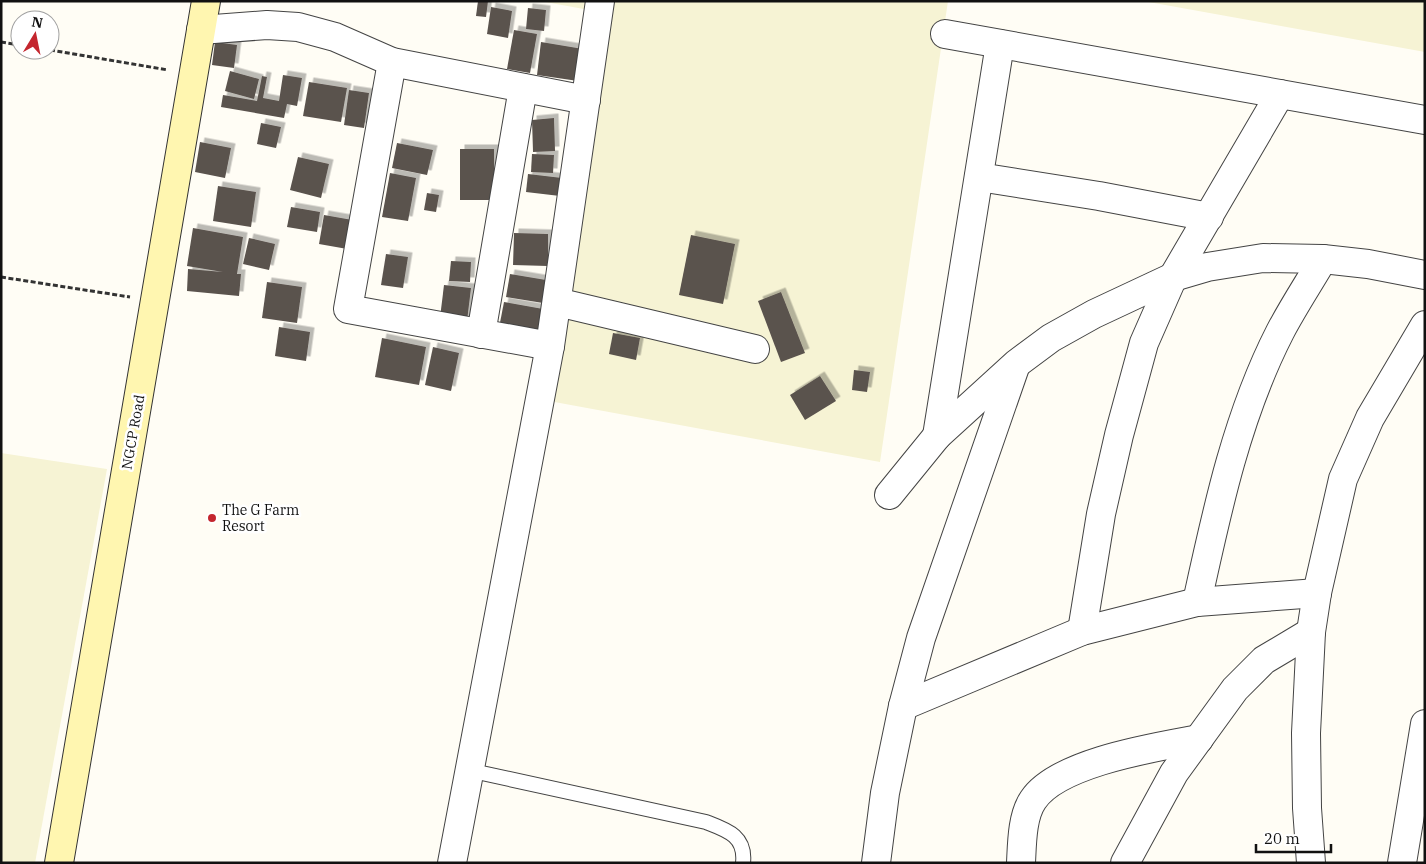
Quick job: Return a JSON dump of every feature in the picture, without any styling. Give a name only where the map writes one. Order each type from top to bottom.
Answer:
[{"type":"main road","name":"NGCP Road","points":[[60,863],[206,1]]},
{"type":"street","points":[[452,863],[468,770],[550,346],[600,1]]},
{"type":"street","points":[[201,30],[267,25],[298,27],[335,37],[392,62],[586,100]]},
{"type":"street","points":[[945,34],[1425,120]]},
{"type":"street","points":[[937,436],[1000,44]]},
{"type":"street","points":[[392,62],[348,309],[550,346]]},
{"type":"street","points":[[481,334],[523,88]]},
{"type":"street","points":[[1082,631],[1101,514],[1119,435],[1144,343],[1173,277],[1280,94]]},
{"type":"street","points":[[979,177],[1099,196],[1208,217]]},
{"type":"street","points":[[889,495],[937,436],[1016,364],[1051,338],[1094,314],[1173,277],[1207,267],[1263,258],[1323,259],[1368,264],[1425,275]]},
{"type":"street","points":[[1196,602],[1219,501],[1250,400],[1280,332],[1323,259]]},
{"type":"street","points":[[557,302],[756,349]]},
{"type":"street","points":[[1311,863],[1307,808],[1306,733],[1311,632],[1317,593],[1343,479],[1370,418],[1425,325]]},
{"type":"street","points":[[876,863],[885,793],[903,706],[921,638],[1016,364]]},
{"type":"street","points":[[903,706],[1082,631],[1196,602],[1317,593]]},
{"type":"street","points":[[1125,863],[1174,773],[1235,689],[1264,660],[1311,632]]},
{"type":"street","points":[[1402,863],[1425,724]]},
{"type":"street","points":[[1021,863],[1026,817],[1033,799],[1044,789],[1063,776],[1117,754],[1199,739]]},
{"type":"lane","points":[[468,770],[706,822],[730,831],[739,841],[744,854],[743,863]]},
{"type":"path","points":[[60,52],[194,74]]},
{"type":"path","points":[[1,277],[155,300]]},
{"type":"shaded area","points":[[540,1],[948,1],[880,462],[549,401],[611,14]]},
{"type":"shaded area","points":[[1143,1],[1425,1],[1425,52]]},
{"type":"shaded area","points":[[1,453],[107,469],[35,863],[1,863]]},
{"type":"building","points":[[478,1],[488,1],[486,17],[476,16]]},
{"type":"building","points":[[491,7],[512,11],[508,38],[487,34]]},
{"type":"building","points":[[528,8],[546,10],[544,31],[526,29]]},
{"type":"building","points":[[514,30],[537,34],[530,73],[507,69]]},
{"type":"building","points":[[215,42],[237,45],[234,68],[212,65]]},
{"type":"building","points":[[541,42],[583,49],[578,81],[537,75]]},
{"type":"building","points":[[230,71],[259,79],[254,99],[225,91]]},
{"type":"building","points":[[283,75],[302,78],[297,106],[287,104],[284,118],[221,107],[223,95],[257,101],[262,76],[267,77],[263,98],[279,101]]},
{"type":"building","points":[[309,82],[347,88],[341,122],[303,116]]},
{"type":"building","points":[[349,90],[369,93],[364,128],[344,125]]},
{"type":"building","points":[[554,118],[555,151],[533,152],[532,120]]},
{"type":"building","points":[[261,123],[281,127],[276,148],[257,144]]},
{"type":"building","points":[[200,142],[231,148],[225,178],[195,172]]},
{"type":"building","points":[[397,143],[433,150],[427,175],[392,168]]},
{"type":"building","points":[[460,149],[494,149],[494,200],[460,200]]},
{"type":"building","points":[[532,154],[554,155],[553,173],[531,172]]},
{"type":"building","points":[[298,157],[329,164],[321,198],[290,190]]},
{"type":"building","points":[[390,173],[416,178],[408,221],[382,217]]},
{"type":"building","points":[[528,174],[562,178],[560,196],[526,192]]},
{"type":"building","points":[[218,186],[256,192],[251,227],[213,221]]},
{"type":"building","points":[[427,193],[439,195],[436,212],[424,210]]},
{"type":"building","points":[[291,207],[320,212],[317,232],[287,227]]},
{"type":"building","points":[[324,215],[358,221],[353,250],[319,244]]},
{"type":"building","points":[[193,228],[243,237],[237,274],[241,274],[239,296],[187,291],[188,269],[223,272],[187,266]]},
{"type":"building","points":[[514,233],[548,234],[548,266],[513,265]]},
{"type":"building","points":[[691,235],[735,244],[723,304],[679,295]]},
{"type":"building","points":[[249,238],[275,244],[269,270],[243,264]]},
{"type":"building","points":[[386,254],[408,257],[403,288],[381,285]]},
{"type":"building","points":[[451,261],[471,262],[470,282],[449,281]]},
{"type":"building","points":[[510,274],[546,280],[543,303],[506,297]]},
{"type":"building","points":[[267,282],[302,287],[297,323],[262,318]]},
{"type":"building","points":[[444,285],[471,288],[467,321],[440,318]]},
{"type":"building","points":[[781,292],[805,353],[781,362],[758,301]]},
{"type":"building","points":[[504,302],[543,309],[537,340],[498,333]]},
{"type":"building","points":[[279,327],[310,332],[306,361],[275,356]]},
{"type":"building","points":[[613,333],[640,338],[636,360],[609,354]]},
{"type":"building","points":[[382,338],[426,347],[419,385],[375,377]]},
{"type":"building","points":[[433,347],[459,353],[451,391],[425,385]]},
{"type":"building","points":[[854,370],[870,372],[867,392],[852,390]]},
{"type":"building","points":[[820,376],[836,401],[805,420],[790,395]]},
{"type":"place","name":"The G Farm Resort","points":[[212,518]]}]
